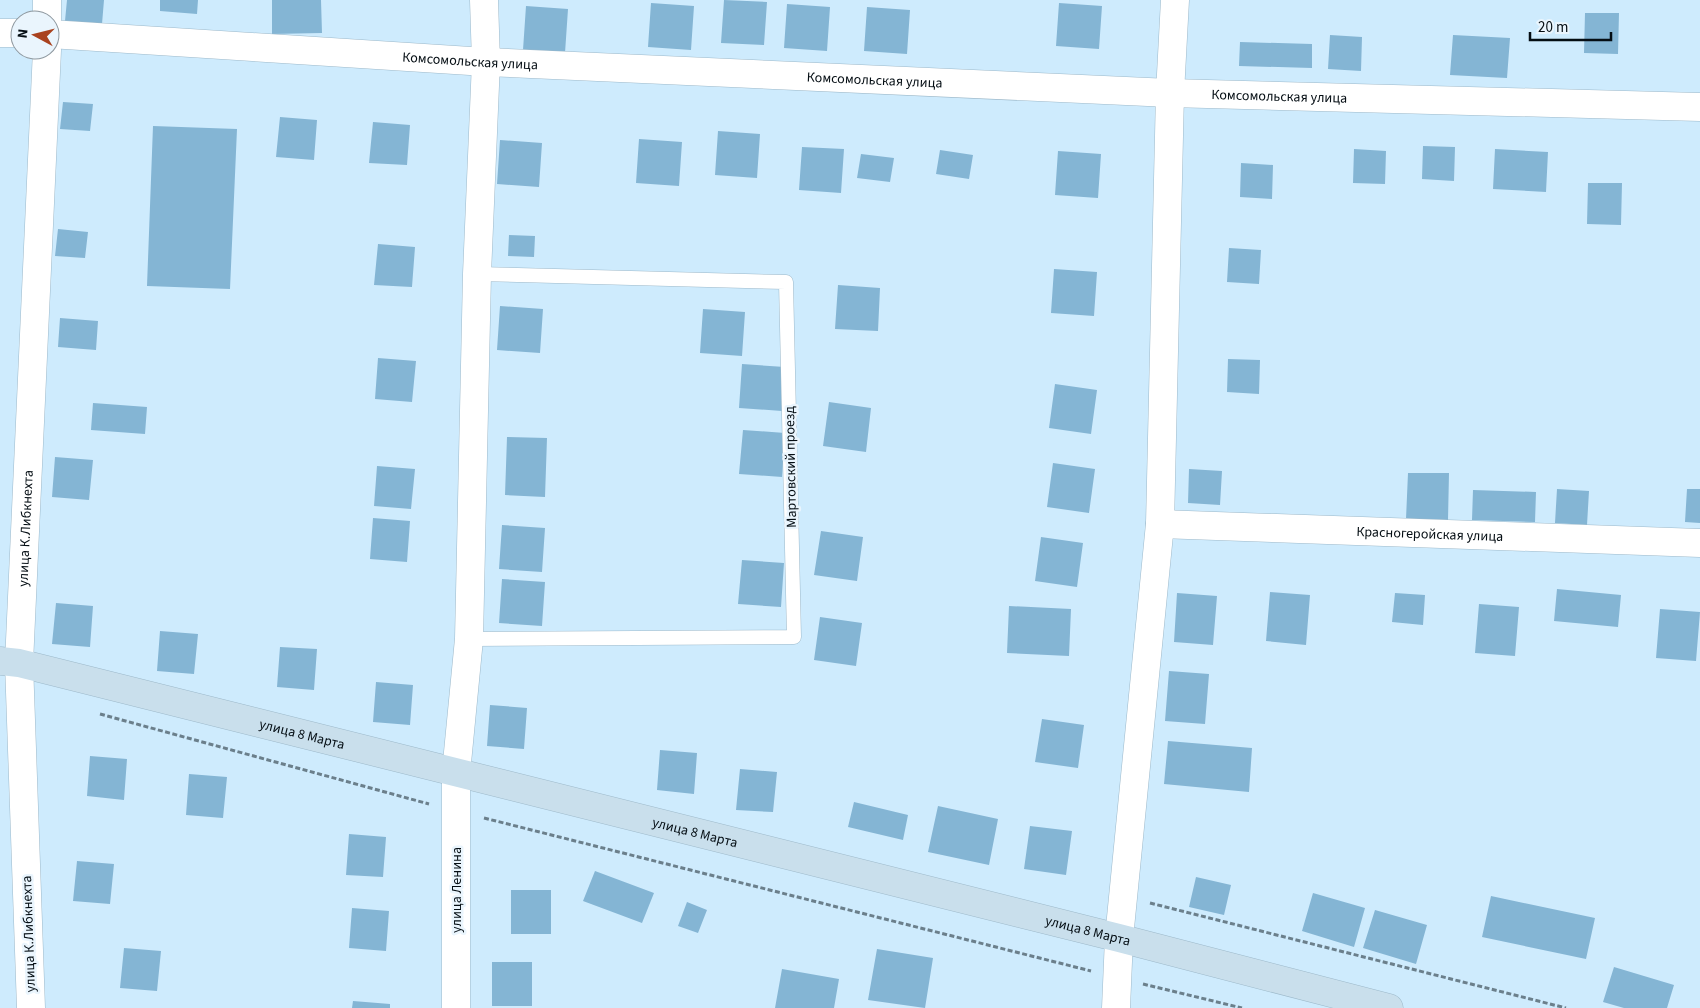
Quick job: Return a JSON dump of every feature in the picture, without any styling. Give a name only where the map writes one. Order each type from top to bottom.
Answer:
[{"type":"main road","name":"улица 8 Марта","points":[[9,662],[1119,938],[1389,1008]]},
{"type":"street","name":"улица Ленина","points":[[456,1008],[456,773],[469,639],[476,274],[486,62],[484,0]]},
{"type":"street","points":[[1116,1008],[1119,938],[1160,524],[1170,94],[1175,0]]},
{"type":"street","name":"Комсомольская улица","points":[[60,35],[486,62],[1170,94],[1700,107]]},
{"type":"street","name":"улица К.Либкнехта","points":[[31,1008],[9,662],[46,60]]},
{"type":"street","name":"Красногеройская улица","points":[[1160,524],[1700,543]]},
{"type":"lane","name":"Мартовский проезд","points":[[469,639],[794,637],[786,282],[476,274]]},
{"type":"path","points":[[96,713],[456,811],[1242,1008]]},
{"type":"path","points":[[1123,896],[1566,1008]]},
{"type":"building","points":[[67,0],[104,0],[102,24],[65,21]]},
{"type":"building","points":[[160,0],[198,0],[197,14],[160,11]]},
{"type":"building","points":[[272,0],[321,0],[322,33],[272,34]]},
{"type":"building","points":[[724,0],[767,2],[764,45],[721,43]]},
{"type":"building","points":[[651,3],[694,6],[691,50],[648,47]]},
{"type":"building","points":[[1059,3],[1102,6],[1099,49],[1056,46]]},
{"type":"building","points":[[787,4],[830,7],[827,51],[784,48]]},
{"type":"building","points":[[526,6],[568,9],[565,53],[523,50]]},
{"type":"building","points":[[867,7],[910,10],[907,54],[864,51]]},
{"type":"building","points":[[1585,13],[1619,13],[1618,54],[1584,53]]},
{"type":"building","points":[[1330,35],[1362,37],[1361,71],[1328,69]]},
{"type":"building","points":[[1453,35],[1510,38],[1507,78],[1450,75]]},
{"type":"building","points":[[1240,42],[1312,44],[1312,68],[1239,66]]},
{"type":"building","points":[[63,102],[93,104],[90,131],[60,129]]},
{"type":"building","points":[[280,117],[317,120],[314,160],[276,157]]},
{"type":"building","points":[[373,122],[410,125],[407,165],[369,163]]},
{"type":"building","points":[[153,126],[237,129],[230,289],[147,286]]},
{"type":"building","points":[[718,131],[760,134],[757,178],[715,175]]},
{"type":"building","points":[[639,139],[682,142],[679,186],[636,183]]},
{"type":"building","points":[[500,140],[542,143],[539,187],[497,184]]},
{"type":"building","points":[[1423,146],[1455,147],[1454,181],[1422,179]]},
{"type":"building","points":[[802,147],[844,149],[841,193],[799,190]]},
{"type":"building","points":[[1354,149],[1386,151],[1385,184],[1353,183]]},
{"type":"building","points":[[1495,149],[1548,152],[1546,192],[1493,189]]},
{"type":"building","points":[[940,150],[973,155],[969,179],[936,174]]},
{"type":"building","points":[[1058,151],[1101,154],[1098,198],[1055,195]]},
{"type":"building","points":[[861,154],[894,158],[890,182],[857,178]]},
{"type":"building","points":[[1241,163],[1273,165],[1272,199],[1240,197]]},
{"type":"building","points":[[1588,183],[1622,183],[1621,225],[1587,224]]},
{"type":"building","points":[[58,229],[88,232],[85,258],[55,256]]},
{"type":"building","points":[[509,235],[535,236],[534,257],[508,256]]},
{"type":"building","points":[[378,244],[415,247],[412,287],[374,285]]},
{"type":"building","points":[[1229,248],[1261,250],[1259,284],[1227,282]]},
{"type":"building","points":[[1054,269],[1097,272],[1094,316],[1051,313]]},
{"type":"building","points":[[838,285],[880,288],[878,331],[835,329]]},
{"type":"building","points":[[500,306],[543,309],[540,353],[497,350]]},
{"type":"building","points":[[703,309],[745,312],[742,356],[700,353]]},
{"type":"building","points":[[60,318],[98,321],[96,350],[58,347]]},
{"type":"building","points":[[378,358],[416,361],[412,402],[375,399]]},
{"type":"building","points":[[1228,359],[1260,360],[1259,394],[1227,392]]},
{"type":"building","points":[[742,364],[785,367],[782,411],[739,408]]},
{"type":"building","points":[[1055,384],[1097,390],[1091,434],[1049,428]]},
{"type":"building","points":[[829,402],[871,408],[866,452],[823,446]]},
{"type":"building","points":[[93,403],[147,407],[145,434],[91,430]]},
{"type":"building","points":[[743,430],[785,433],[782,477],[739,474]]},
{"type":"building","points":[[507,437],[547,438],[545,497],[505,495]]},
{"type":"building","points":[[55,457],[93,460],[89,500],[52,497]]},
{"type":"building","points":[[1053,463],[1095,469],[1089,513],[1047,507]]},
{"type":"building","points":[[377,466],[415,469],[411,509],[374,506]]},
{"type":"building","points":[[1189,469],[1222,471],[1220,505],[1188,503]]},
{"type":"building","points":[[1408,473],[1449,473],[1448,520],[1406,519]]},
{"type":"building","points":[[1557,489],[1589,491],[1587,525],[1555,523]]},
{"type":"building","points":[[1687,489],[1700,489],[1700,523],[1685,522]]},
{"type":"building","points":[[1473,490],[1536,492],[1535,522],[1472,520]]},
{"type":"building","points":[[373,518],[410,521],[407,562],[370,559]]},
{"type":"building","points":[[502,525],[545,528],[542,572],[499,569]]},
{"type":"building","points":[[821,531],[863,537],[857,581],[814,575]]},
{"type":"building","points":[[1041,537],[1083,543],[1077,587],[1035,581]]},
{"type":"building","points":[[742,560],[784,563],[781,607],[738,604]]},
{"type":"building","points":[[502,579],[545,582],[542,626],[499,623]]},
{"type":"building","points":[[1557,589],[1621,595],[1618,627],[1554,621]]},
{"type":"building","points":[[1270,592],[1310,595],[1306,645],[1266,641]]},
{"type":"building","points":[[1177,593],[1217,596],[1213,645],[1174,642]]},
{"type":"building","points":[[1395,593],[1425,595],[1423,625],[1392,622]]},
{"type":"building","points":[[56,603],[93,606],[90,647],[52,644]]},
{"type":"building","points":[[1479,604],[1519,607],[1515,656],[1475,653]]},
{"type":"building","points":[[1009,606],[1071,609],[1069,656],[1007,653]]},
{"type":"building","points":[[1660,609],[1700,612],[1696,661],[1656,658]]},
{"type":"building","points":[[820,617],[862,623],[856,666],[814,660]]},
{"type":"building","points":[[160,631],[198,634],[194,674],[157,671]]},
{"type":"building","points":[[280,647],[317,649],[314,690],[277,687]]},
{"type":"building","points":[[1169,671],[1209,674],[1205,724],[1165,721]]},
{"type":"building","points":[[376,682],[413,685],[410,725],[373,722]]},
{"type":"building","points":[[490,705],[527,708],[524,749],[487,746]]},
{"type":"building","points":[[1042,719],[1084,725],[1078,768],[1035,762]]},
{"type":"building","points":[[1168,741],[1252,748],[1249,792],[1164,784]]},
{"type":"building","points":[[660,750],[697,753],[694,794],[657,790]]},
{"type":"building","points":[[90,756],[127,759],[124,800],[87,796]]},
{"type":"building","points":[[740,769],[777,772],[773,812],[736,810]]},
{"type":"building","points":[[189,774],[227,777],[223,818],[186,815]]},
{"type":"building","points":[[854,802],[908,815],[903,840],[848,827]]},
{"type":"building","points":[[938,806],[998,819],[989,865],[928,852]]},
{"type":"building","points":[[1030,826],[1072,831],[1066,875],[1024,869]]},
{"type":"building","points":[[349,834],[386,837],[383,877],[346,875]]},
{"type":"building","points":[[77,861],[114,864],[110,904],[73,901]]},
{"type":"building","points":[[595,871],[654,893],[642,923],[583,901]]},
{"type":"building","points":[[1196,877],[1231,885],[1224,915],[1189,907]]},
{"type":"building","points":[[511,890],[551,890],[551,934],[511,934]]},
{"type":"building","points":[[1313,893],[1365,908],[1354,947],[1302,931]]},
{"type":"building","points":[[1491,896],[1595,918],[1586,959],[1482,937]]},
{"type":"building","points":[[687,902],[707,910],[698,933],[678,926]]},
{"type":"building","points":[[352,908],[389,911],[386,951],[349,948]]},
{"type":"building","points":[[1375,910],[1427,925],[1416,964],[1363,948]]},
{"type":"building","points":[[124,948],[161,951],[157,991],[120,988]]},
{"type":"building","points":[[877,949],[933,958],[925,1008],[868,1000]]},
{"type":"building","points":[[492,962],[532,962],[532,1006],[492,1006]]},
{"type":"building","points":[[1614,967],[1674,985],[1667,1008],[1624,1008],[1603,1002]]},
{"type":"building","points":[[782,969],[839,979],[834,1008],[775,1008]]},
{"type":"building","points":[[353,1001],[390,1004],[390,1008],[352,1008]]}]
